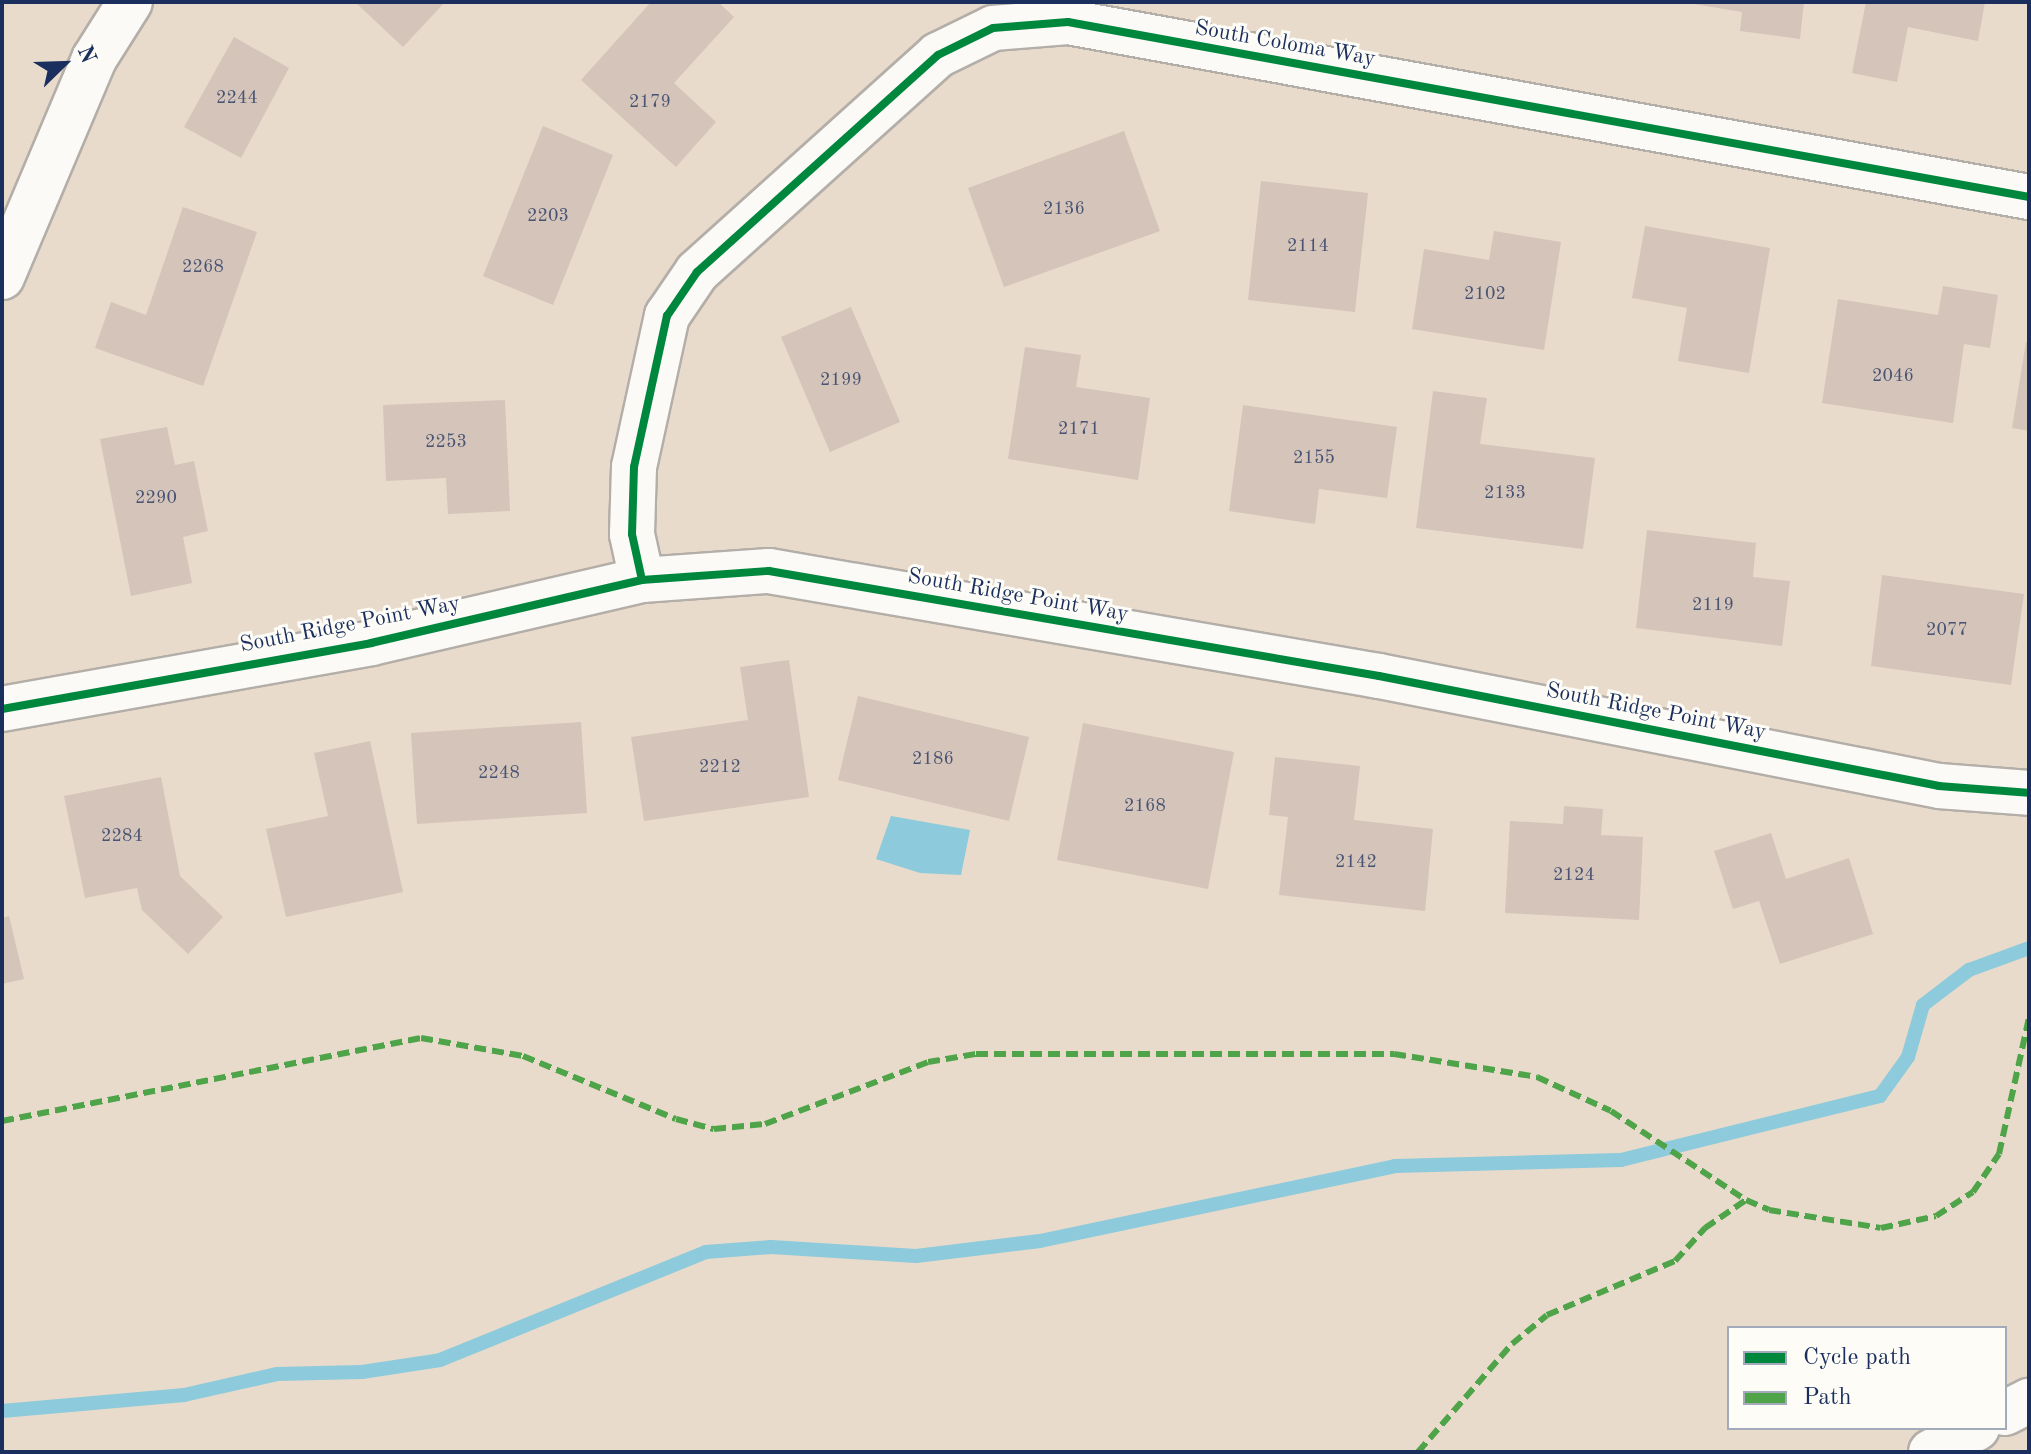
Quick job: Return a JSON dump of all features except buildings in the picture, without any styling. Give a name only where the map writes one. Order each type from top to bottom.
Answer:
[{"type":"street","points":[[2,277],[94,59],[130,2]]},
{"type":"street","name":"South Coloma Way","points":[[642,580],[632,534],[634,467],[667,316],[697,272],[926,65],[993,28],[1068,22],[2029,197]]},
{"type":"street","name":"South Ridge Point Way","points":[[2,709],[371,643],[642,580],[769,571],[1379,676],[1939,786],[2029,793]]},
{"type":"street","points":[[2007,1412],[2029,1401]]},
{"type":"street","points":[[1931,1452],[1973,1430]]},
{"type":"water","points":[[891,816],[970,830],[961,875],[920,873],[876,859]]},
{"type":"waterway","points":[[2,1411],[184,1395],[277,1374],[362,1372],[440,1360],[706,1252],[771,1247],[916,1256],[1040,1241],[1395,1166],[1621,1160],[1880,1096],[1908,1057],[1923,1005],[1969,970],[2029,948]]},
{"type":"marked path","points":[[2,1121],[421,1038],[523,1056],[676,1119],[714,1129],[765,1124],[928,1062],[976,1054],[1394,1054],[1537,1077],[1611,1111],[1746,1200],[1769,1210],[1881,1228],[1936,1216],[1973,1192],[1999,1154],[2029,1017]]},
{"type":"marked path","points":[[1418,1452],[1512,1344],[1547,1315],[1675,1261],[1705,1228],[1746,1200]]},
{"type":"cycle path","points":[[642,580],[632,534],[634,467],[667,316],[697,272],[938,55],[993,28],[1068,22],[2029,197]]},
{"type":"cycle path","points":[[2,709],[371,643],[642,580],[769,571],[1379,676],[1939,786],[2029,793]]}]
